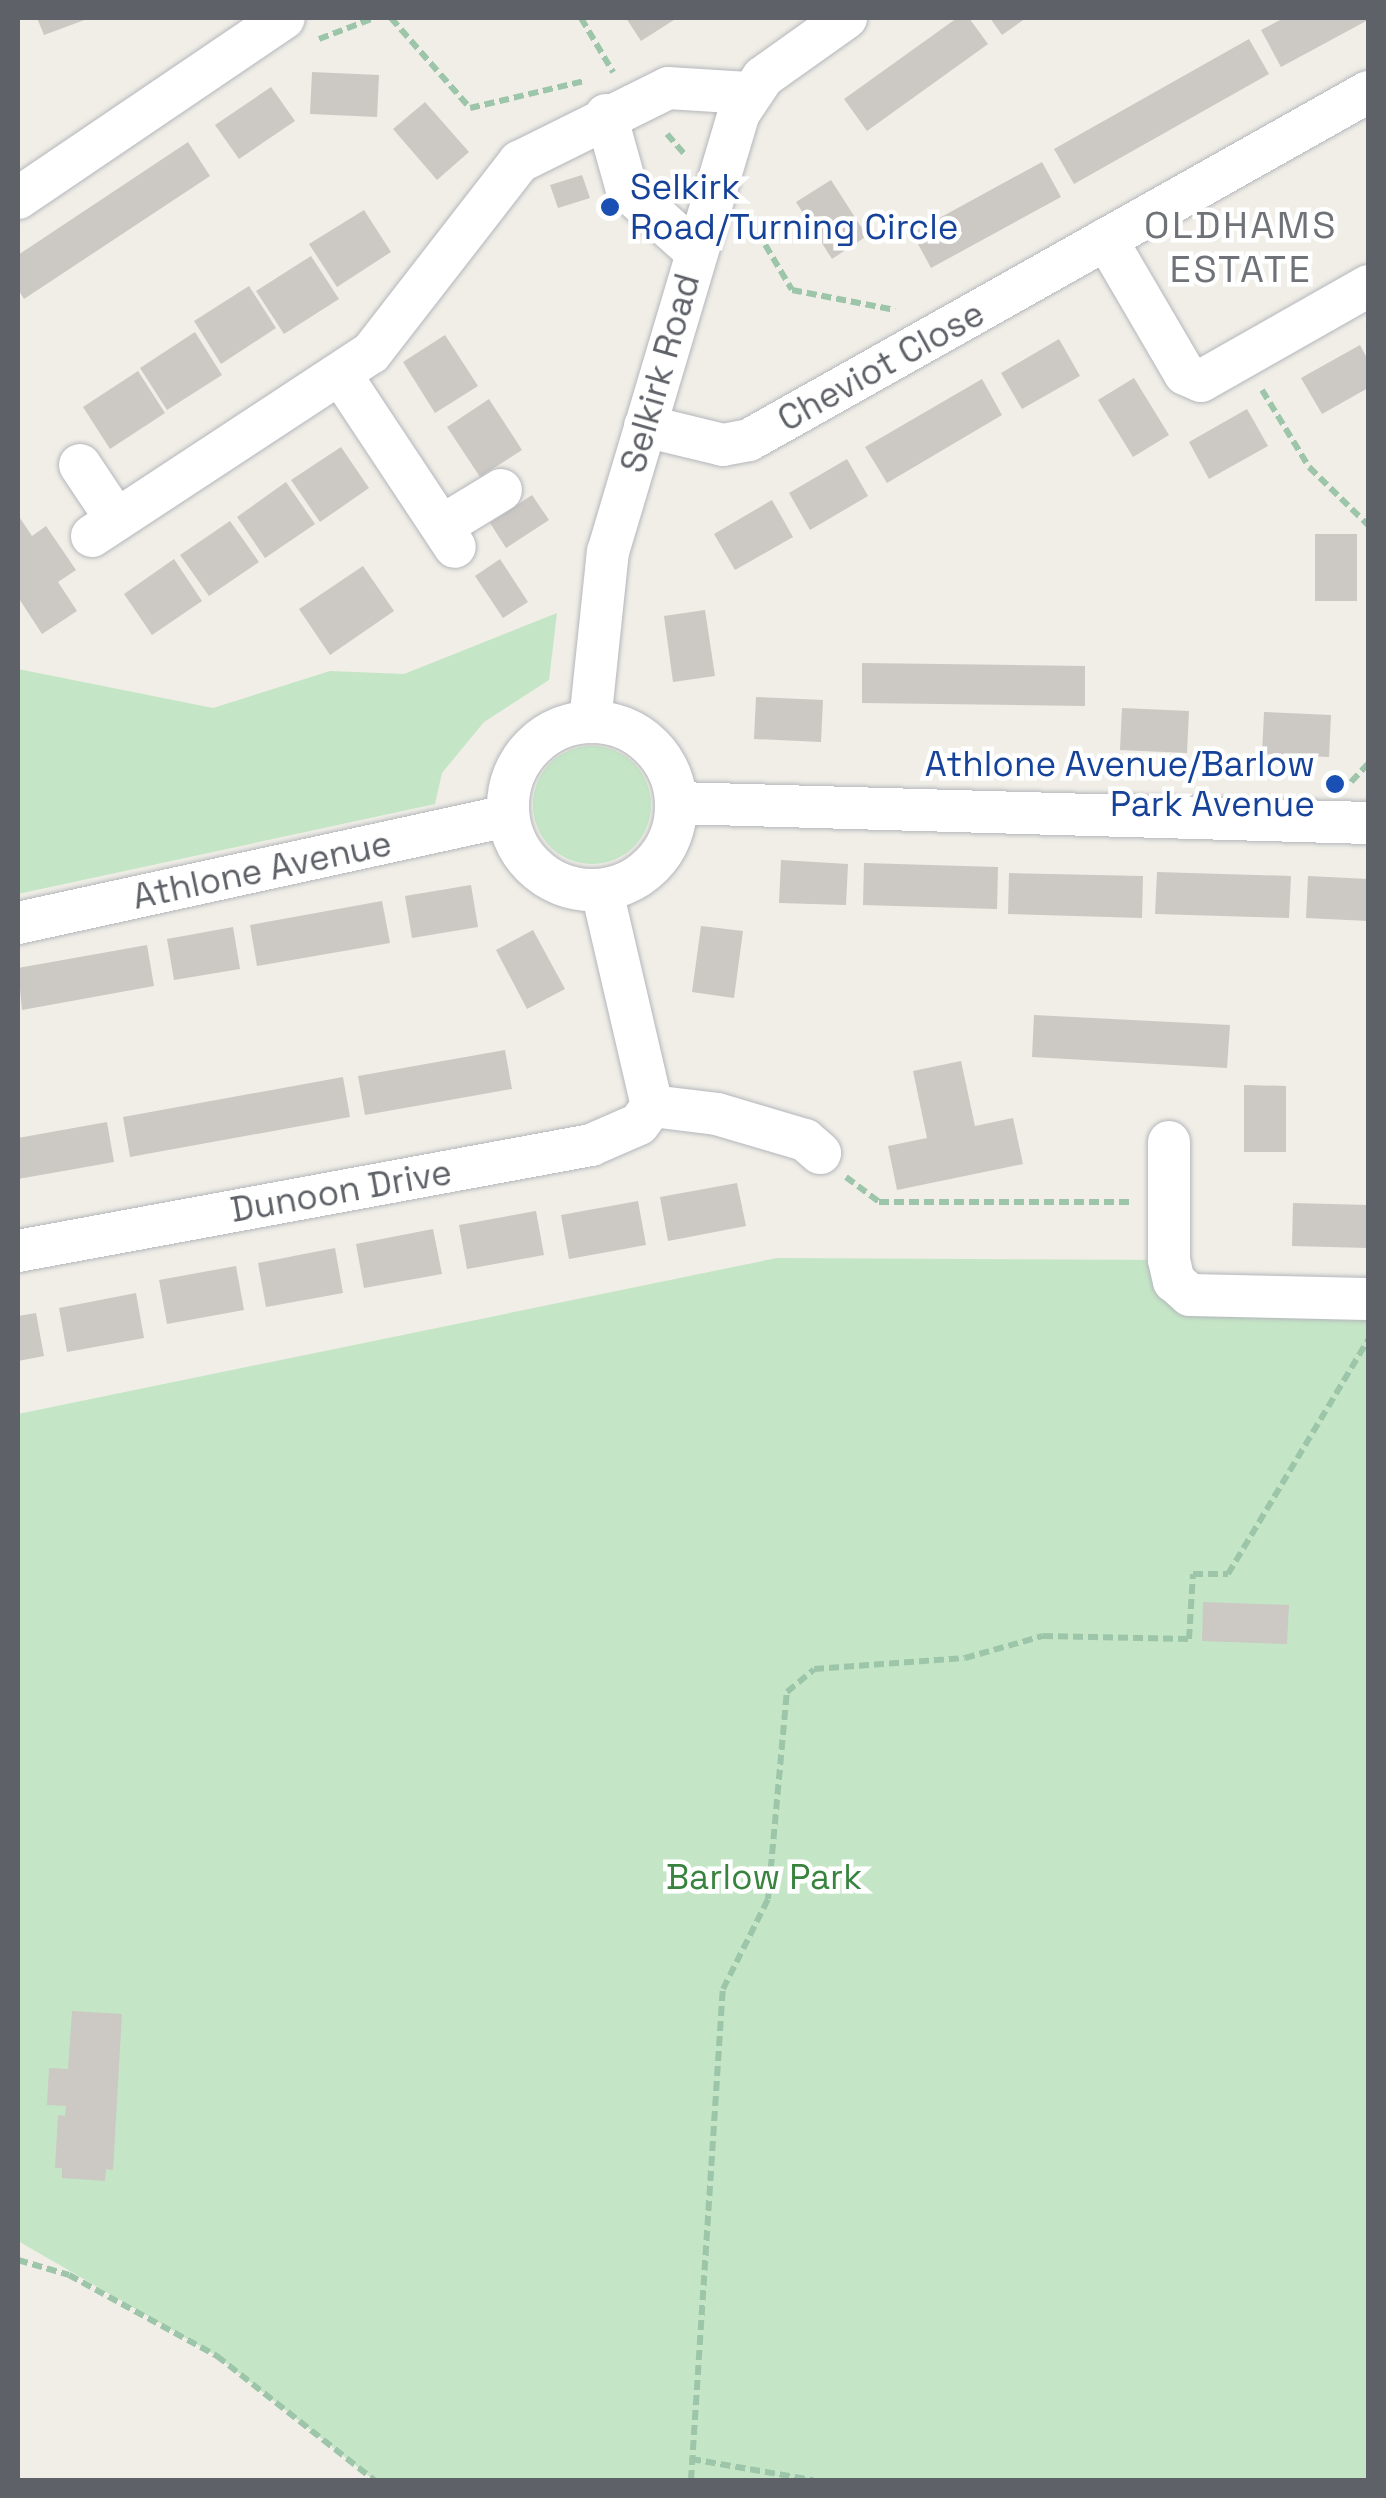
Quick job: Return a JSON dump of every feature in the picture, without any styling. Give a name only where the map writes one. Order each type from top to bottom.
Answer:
[{"type":"street","points":[[18,198],[284,18]]},
{"type":"street","points":[[80,466],[104,528],[341,376],[378,345],[507,174],[619,97],[696,85],[748,93],[846,18]]},
{"type":"street","name":"Cheviot Close","points":[[645,426],[735,446],[1368,92]]},
{"type":"street","name":"Selkirk Road","points":[[590,722],[599,596],[696,252],[748,93]]},
{"type":"street","points":[[619,97],[628,190],[696,252]]},
{"type":"street","points":[[1106,239],[1186,374],[1201,381],[1368,286]]},
{"type":"street","points":[[341,376],[449,537],[501,490]]},
{"type":"street","points":[[590,722],[631,730],[655,748],[671,773],[678,804],[673,833],[658,860],[636,879],[602,890],[572,888],[543,875],[522,855],[508,816],[509,787],[520,760],[544,735],[590,722]]},
{"type":"street","points":[[678,804],[1368,823]]},
{"type":"street","name":"Athlone Avenue","points":[[18,923],[508,816]]},
{"type":"street","points":[[602,890],[652,1106],[783,1120],[820,1152]]},
{"type":"street","name":"Dunoon Drive","points":[[18,1251],[591,1146],[639,1124],[652,1106]]},
{"type":"street","points":[[1170,1142],[1169,1260],[1174,1281],[1190,1294],[1368,1299]]},
{"type":"path","points":[[390,18],[470,108],[619,97]]},
{"type":"path","points":[[581,18],[619,97],[716,189],[744,208],[792,290],[932,317],[941,333]]},
{"type":"path","points":[[1242,358],[1309,467],[1368,525]]},
{"type":"path","points":[[820,1152],[880,1202],[1168,1202]]},
{"type":"path","points":[[692,2480],[723,1990],[768,1898],[787,1692],[814,1669],[965,1658],[1043,1636],[1188,1639],[1193,1574],[1228,1574],[1368,1340]]},
{"type":"path","points":[[18,2260],[70,2275],[218,2356],[374,2480]]},
{"type":"path","points":[[691,2458],[813,2480]]},
{"type":"green space","points":[[557,613],[549,680],[484,722],[442,773],[435,804],[18,894],[18,669],[213,708],[330,671],[404,674]]},
{"type":"green space","points":[[592,746],[615,751],[634,763],[646,782],[651,805],[646,828],[634,847],[615,859],[592,864],[569,859],[550,847],[538,828],[533,805],[538,782],[550,763],[569,751]]},
{"type":"green space","name":"Barlow Park","points":[[777,1258],[1169,1260],[1174,1281],[1368,1299],[1368,2480],[374,2480],[217,2356],[18,2241],[18,1414]]},
{"type":"building","points":[[37,18],[90,18],[44,35]]},
{"type":"building","points":[[626,18],[677,18],[641,41]]},
{"type":"building","points":[[957,18],[969,18],[988,44],[867,131],[844,99]]},
{"type":"building","points":[[990,18],[1026,18],[1002,35]]},
{"type":"building","points":[[1284,18],[1368,20],[1281,67],[1261,30]]},
{"type":"building","points":[[1249,39],[1269,74],[1074,184],[1054,149]]},
{"type":"building","points":[[312,72],[379,75],[377,117],[310,114]]},
{"type":"building","points":[[271,87],[295,121],[239,159],[215,125]]},
{"type":"building","points":[[425,102],[469,152],[437,180],[393,129]]},
{"type":"building","points":[[188,142],[210,176],[24,299],[18,289],[18,255]]},
{"type":"building","points":[[1042,162],[1061,197],[931,268],[912,233]]},
{"type":"building","points":[[582,175],[590,198],[558,208],[550,185]]},
{"type":"building","points":[[831,180],[867,236],[832,259],[796,202]]},
{"type":"building","points":[[364,210],[391,252],[337,287],[309,244]]},
{"type":"building","points":[[311,256],[339,299],[284,334],[256,291]]},
{"type":"building","points":[[249,286],[276,328],[221,364],[194,321]]},
{"type":"building","points":[[195,332],[222,375],[167,410],[140,368]]},
{"type":"building","points":[[445,335],[478,386],[435,413],[403,362]]},
{"type":"building","points":[[1059,339],[1080,376],[1022,409],[1001,373]]},
{"type":"building","points":[[1360,345],[1368,360],[1368,388],[1322,414],[1301,378]]},
{"type":"building","points":[[138,371],[165,413],[110,449],[83,407]]},
{"type":"building","points":[[1134,378],[1169,435],[1133,457],[1098,400]]},
{"type":"building","points":[[982,379],[1002,415],[887,483],[865,447]]},
{"type":"building","points":[[489,399],[522,450],[480,477],[447,427]]},
{"type":"building","points":[[1247,409],[1268,446],[1209,479],[1189,442]]},
{"type":"building","points":[[341,447],[369,488],[320,522],[291,480]]},
{"type":"building","points":[[847,459],[868,496],[810,530],[789,493]]},
{"type":"building","points":[[286,482],[315,524],[265,558],[237,517]]},
{"type":"building","points":[[532,495],[549,520],[506,548],[490,523]]},
{"type":"building","points":[[772,500],[793,537],[735,570],[714,534]]},
{"type":"building","points":[[18,515],[32,536],[46,526],[76,570],[58,582],[77,611],[42,634],[18,597]]},
{"type":"building","points":[[230,521],[259,562],[209,596],[180,555]]},
{"type":"building","points":[[1315,534],[1357,534],[1357,601],[1315,601]]},
{"type":"building","points":[[174,559],[202,601],[152,635],[124,594]]},
{"type":"building","points":[[500,559],[528,602],[503,618],[475,576]]},
{"type":"building","points":[[363,566],[394,611],[330,655],[299,609]]},
{"type":"building","points":[[705,610],[715,676],[673,682],[664,616]]},
{"type":"building","points":[[862,663],[1085,666],[1085,706],[862,703]]},
{"type":"building","points":[[756,697],[823,700],[821,742],[754,739]]},
{"type":"building","points":[[1122,708],[1189,711],[1187,753],[1120,750]]},
{"type":"building","points":[[1264,712],[1331,715],[1329,757],[1262,754]]},
{"type":"building","points":[[781,860],[848,864],[846,905],[779,903]]},
{"type":"building","points":[[864,863],[998,867],[997,909],[863,905]]},
{"type":"building","points":[[1157,872],[1291,876],[1289,918],[1155,914]]},
{"type":"building","points":[[1009,873],[1143,876],[1142,918],[1008,914]]},
{"type":"building","points":[[1308,876],[1368,879],[1368,921],[1306,918]]},
{"type":"building","points":[[471,885],[478,927],[412,938],[405,896]]},
{"type":"building","points":[[382,901],[390,943],[257,966],[250,925]]},
{"type":"building","points":[[701,926],[743,931],[734,998],[692,992]]},
{"type":"building","points":[[233,927],[240,969],[174,980],[167,939]]},
{"type":"building","points":[[533,930],[565,989],[527,1009],[496,950]]},
{"type":"building","points":[[147,945],[154,986],[22,1010],[18,968]]},
{"type":"building","points":[[1034,1015],[1230,1025],[1227,1068],[1032,1057]]},
{"type":"building","points":[[505,1050],[512,1089],[365,1115],[358,1076]]},
{"type":"building","points":[[961,1061],[975,1126],[1013,1118],[1023,1164],[897,1190],[888,1146],[927,1138],[913,1071]]},
{"type":"building","points":[[343,1077],[350,1117],[130,1157],[123,1117]]},
{"type":"building","points":[[1244,1085],[1286,1086],[1286,1152],[1244,1152]]},
{"type":"building","points":[[107,1122],[114,1162],[18,1179],[18,1138]]},
{"type":"building","points":[[737,1183],[746,1226],[668,1241],[660,1197]]},
{"type":"building","points":[[638,1201],[646,1245],[569,1259],[561,1215]]},
{"type":"building","points":[[1293,1203],[1368,1205],[1368,1248],[1292,1246]]},
{"type":"building","points":[[536,1211],[544,1255],[467,1269],[459,1225]]},
{"type":"building","points":[[433,1229],[442,1274],[364,1288],[356,1244]]},
{"type":"building","points":[[335,1248],[343,1293],[266,1307],[258,1263]]},
{"type":"building","points":[[236,1266],[244,1310],[167,1324],[159,1280]]},
{"type":"building","points":[[136,1293],[144,1338],[67,1352],[59,1308]]},
{"type":"building","points":[[36,1313],[44,1356],[18,1361],[18,1316]]},
{"type":"building","points":[[1203,1602],[1289,1605],[1287,1644],[1202,1641]]},
{"type":"building","points":[[72,2011],[122,2014],[113,2170],[106,2169],[105,2181],[62,2178],[62,2168],[55,2168],[58,2115],[65,2116],[66,2106],[47,2105],[49,2068],[68,2069]]},
{"type":"place","name":"Selkirk Road/Turning Circle","points":[[610,207]]},
{"type":"place","name":"Athlone Avenue/Barlow Park Avenue","points":[[1335,784]]},
{"type":"district","name":"OLDHAMS ESTATE","points":[[1241,248]]}]
